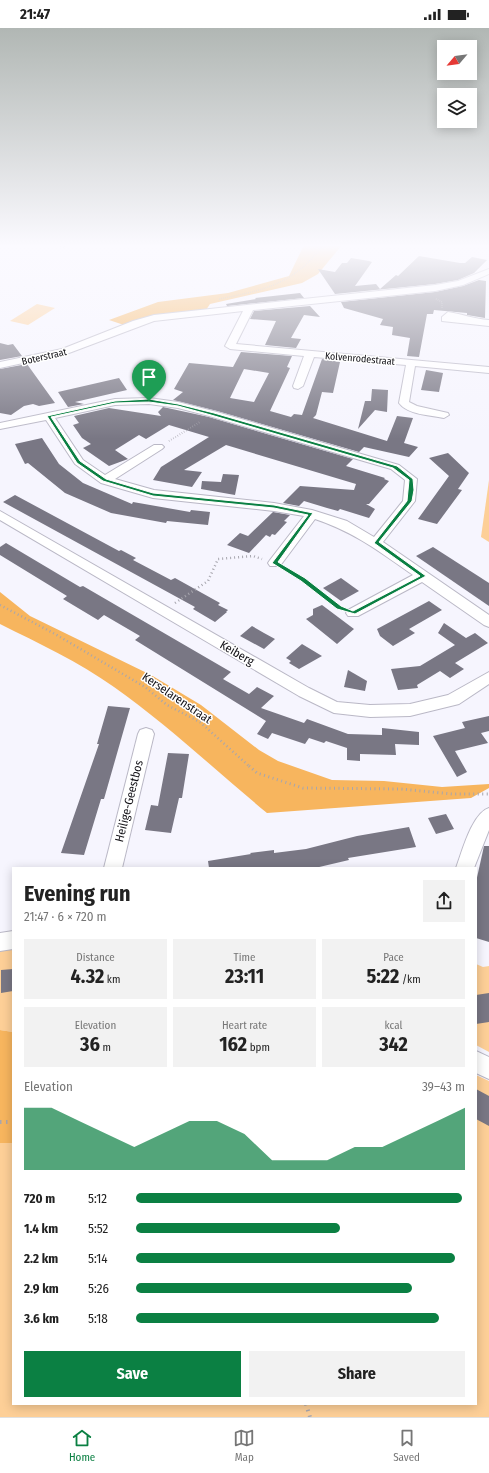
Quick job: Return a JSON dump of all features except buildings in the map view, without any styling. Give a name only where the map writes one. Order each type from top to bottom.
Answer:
[{"type":"street","name":"Boterstraat","points":[[0,365],[65,351],[86,344],[135,323],[154,318],[258,310]]},
{"type":"street","points":[[224,357],[248,311]]},
{"type":"street","points":[[470,321],[489,323]]},
{"type":"street","name":"Kolvenrodestraat","points":[[230,346],[489,370]]},
{"type":"street","name":"Kolvenrodestraat","points":[[298,386],[310,353]]},
{"type":"street","name":"Kolvenrodestraat","points":[[411,363],[404,404],[414,410],[444,415]]},
{"type":"street","points":[[0,426],[115,402],[149,401],[178,405],[213,414],[395,467],[411,479],[412,490],[409,501],[376,543]]},
{"type":"street","points":[[49,416],[79,462],[105,480],[153,494],[274,507],[312,514],[343,524],[376,543],[489,622]]},
{"type":"street","points":[[105,480],[158,447]]},
{"type":"street","points":[[275,563],[312,514]]},
{"type":"street","name":"Keiberg","points":[[0,516],[304,692],[334,707],[370,711],[410,710],[453,700],[489,677]]},
{"type":"street","points":[[353,613],[424,576]]},
{"type":"street","name":"Heilige-Geestbos","points":[[113,867],[146,734]]},
{"type":"street","points":[[465,867],[482,825],[489,815]]},
{"type":"street","points":[[0,942],[12,940]]},
{"type":"street","points":[[477,1062],[489,1068]]},
{"type":"path","points":[[158,447],[213,414]]},
{"type":"path","points":[[164,611],[208,581],[218,559],[253,556],[275,563],[303,580],[339,607],[353,613]]},
{"type":"path","name":"Kerselarenstraat","points":[[0,605],[55,634],[145,687],[167,705],[200,722],[257,773],[303,788],[401,789],[452,794],[489,794]]},
{"type":"path","points":[[0,1122],[12,1122]]},
{"type":"path","points":[[306,1405],[310,1417]]},
{"type":"shaded area","points":[[28,310],[52,310],[28,325],[10,321]]},
{"type":"shaded area","points":[[137,310],[206,310],[124,325],[109,320]]},
{"type":"shaded area","points":[[489,480],[489,542],[481,537]]},
{"type":"shaded area","points":[[0,592],[30,616],[151,675],[201,705],[259,750],[278,761],[332,780],[384,781],[442,787],[489,784],[489,788],[471,798],[267,813],[173,732],[114,687],[73,661],[0,624]]},
{"type":"shaded area","points":[[12,948],[12,1032],[0,1030],[0,950]]},
{"type":"shaded area","points":[[477,964],[483,967],[489,966],[489,1052],[477,1046]]},
{"type":"shaded area","points":[[0,1030],[12,1032],[12,1143],[0,1143]]},
{"type":"shaded area","points":[[477,1075],[489,1081],[489,1417],[0,1417],[0,1143],[12,1143],[12,1405],[477,1405]]},
{"type":"route","points":[[149,401],[178,405],[213,414],[395,467],[411,479],[412,490],[409,501],[392,525],[376,543],[424,576],[353,613],[339,607],[303,580],[275,563],[312,514],[274,507],[153,494],[105,480],[79,462],[49,416],[115,402],[149,401]]}]
